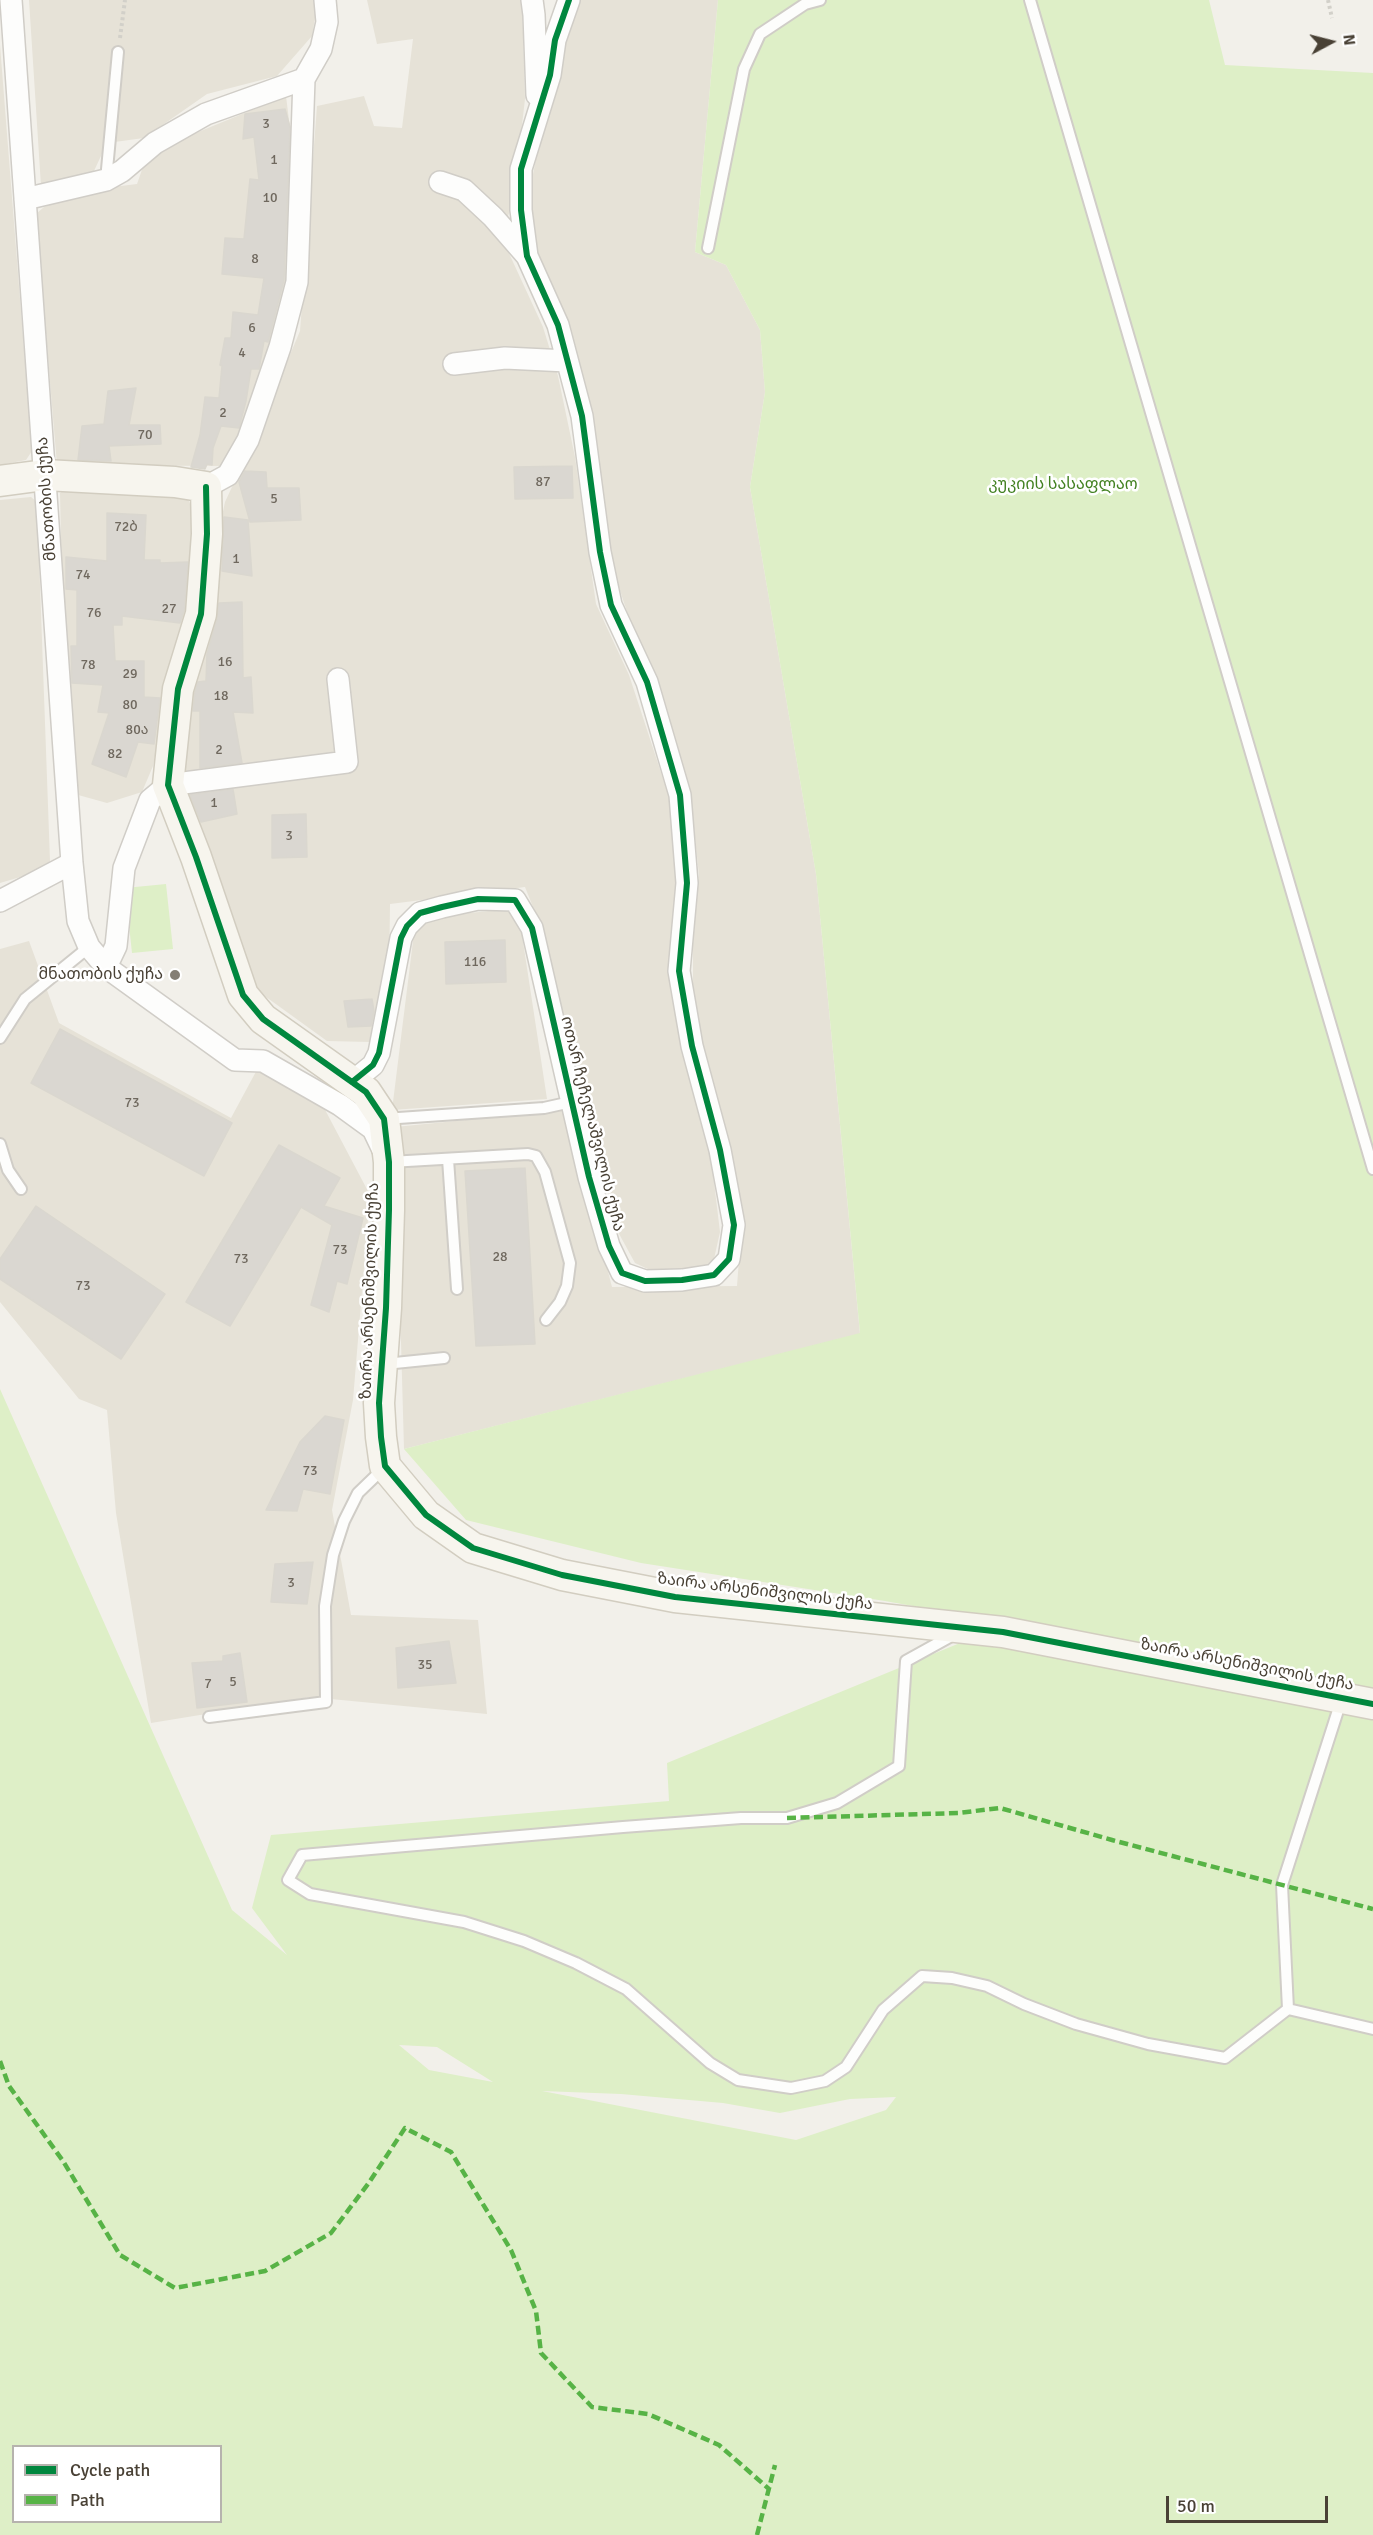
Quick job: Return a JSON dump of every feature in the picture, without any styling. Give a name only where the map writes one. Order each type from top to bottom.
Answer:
[{"type":"street","name":"მნათობის ქუჩა","points":[[11,0],[78,921],[89,947],[106,967],[235,1060],[264,1061],[346,1094],[373,1129],[389,1162]]},
{"type":"street","points":[[0,482],[45,475],[175,482],[206,487],[228,475],[248,440],[280,347],[297,282],[304,78],[321,49],[327,22],[325,0]]},
{"type":"street","name":"ოთარ ჩეჩელაშვილის ქუჩა","points":[[532,0],[538,110]]},
{"type":"street","name":"ოთარ ჩეჩელაშვილის ქუჩა","points":[[346,1094],[373,1065],[379,1053],[401,938],[407,926],[420,913],[442,907],[478,899],[515,900],[532,928],[571,1102],[609,1246],[622,1274],[645,1281],[682,1280],[714,1275],[729,1259],[734,1225],[720,1150],[692,1046],[679,971],[687,883],[680,795],[647,682],[611,605],[600,552],[582,417],[558,325],[527,256],[521,210],[521,169],[550,75],[555,40],[569,0]]},
{"type":"street","points":[[25,199],[106,180],[122,171],[155,143],[207,114],[304,78]]},
{"type":"street","points":[[440,182],[464,190],[493,217],[527,256]]},
{"type":"street","points":[[454,364],[505,358],[567,361]]},
{"type":"street","name":"ზაირა არსენიშვილის ქუჩა","points":[[206,487],[207,534],[201,614],[178,689],[168,785],[196,857],[243,995],[263,1019],[346,1094],[366,1092],[384,1119],[389,1162],[386,1308],[379,1403],[385,1467],[426,1515],[473,1548],[562,1575],[675,1597],[1003,1632],[1373,1704]]},
{"type":"street","points":[[106,967],[116,946],[124,868],[150,800],[168,785],[347,762],[338,679]]},
{"type":"street","points":[[0,901],[72,863]]},
{"type":"lane","points":[[708,248],[744,69],[760,34],[805,4],[820,0]]},
{"type":"lane","points":[[1030,0],[1373,1169]]},
{"type":"lane","points":[[106,180],[118,52]]},
{"type":"lane","points":[[0,1038],[25,999],[89,947]]},
{"type":"lane","points":[[384,1119],[544,1108],[571,1102]]},
{"type":"lane","points":[[0,1144],[8,1170],[21,1189]]},
{"type":"lane","points":[[389,1162],[528,1154],[536,1156],[542,1163],[570,1263],[563,1294],[546,1320]]},
{"type":"lane","points":[[448,1158],[457,1289]]},
{"type":"lane","points":[[382,1364],[444,1358]]},
{"type":"lane","points":[[209,1717],[326,1702],[325,1606],[333,1555],[344,1521],[358,1493],[385,1467]]},
{"type":"lane","points":[[964,1628],[906,1660],[899,1766],[837,1803],[787,1818],[741,1818],[623,1827],[302,1855],[288,1880],[310,1894],[464,1922],[524,1941],[576,1963],[626,1989],[710,2063],[738,2080],[791,2088],[825,2081],[846,2067],[883,2010],[922,1976],[952,1978],[987,1986],[1024,2004],[1076,2024],[1148,2044],[1225,2058],[1288,2009]]},
{"type":"lane","points":[[1288,2009],[1282,1885],[1342,1698]]},
{"type":"lane","points":[[1288,2009],[1373,2029]]},
{"type":"path","points":[[118,52],[125,0]]},
{"type":"path","points":[[1328,0],[1332,18]]},
{"type":"shaded area","points":[[29,0],[318,0],[312,36],[277,76],[207,94],[144,138],[107,143],[94,171],[41,186]]},
{"type":"shaded area","points":[[367,0],[522,0],[525,99],[513,202],[501,236],[543,327],[558,376],[575,457],[596,604],[629,675],[673,809],[677,888],[671,972],[681,1048],[708,1132],[720,1232],[714,1259],[703,1268],[652,1271],[635,1263],[606,1210],[570,1068],[545,937],[525,887],[390,904],[389,980],[370,1042],[327,1041],[255,989],[180,773],[213,558],[225,502],[300,331],[317,106],[364,96],[374,126],[402,128],[413,39],[377,44]]},
{"type":"shaded area","points":[[575,0],[718,0],[695,252],[726,265],[760,330],[765,392],[750,487],[816,874],[860,1334],[404,1449],[395,1127],[566,1110],[612,1287],[737,1286],[742,1220],[693,1002],[693,924],[699,875],[690,791],[644,649],[629,618],[613,569],[589,399],[572,333],[535,251],[530,229],[532,179],[553,76],[567,40]]},
{"type":"shaded area","points":[[0,45],[32,451],[26,460],[0,465]]},
{"type":"shaded area","points":[[286,96],[296,177],[281,322],[253,413],[224,466],[57,465],[36,214],[44,207],[89,190],[137,184],[144,164],[169,144]]},
{"type":"shaded area","points":[[65,488],[169,493],[188,499],[197,520],[199,552],[153,766],[142,792],[107,803],[71,793],[65,726],[60,493]]},
{"type":"shaded area","points":[[31,497],[37,502],[50,861],[44,870],[0,883],[0,500]]},
{"type":"shaded area","points":[[507,909],[520,922],[547,1099],[392,1110],[415,925],[423,918]]},
{"type":"shaded area","points":[[29,941],[59,1023],[231,1118],[259,1066],[322,1104],[370,1195],[353,1400],[332,1510],[351,1615],[478,1620],[487,1714],[310,1697],[151,1723],[116,1513],[107,1410],[79,1399],[0,1302],[0,949]]},
{"type":"green space","name":"კუკიის სასაფლაო","points":[[718,0],[1209,0],[1225,65],[1373,73],[1373,1689],[885,1601],[641,1563],[466,1520],[404,1449],[860,1333],[816,874],[750,487],[765,392],[760,330],[726,265],[695,252]]},
{"type":"green space","points":[[166,884],[173,949],[132,953],[125,888]]},
{"type":"green space","points":[[0,1389],[232,1910],[287,1955],[252,1908],[271,1835],[669,1801],[667,1763],[982,1634],[1373,1717],[1373,2535],[0,2535]],"holes":[[[399,2045],[437,2047],[493,2082],[429,2070]],[[542,2091],[621,2094],[723,2103],[780,2113],[850,2099],[896,2097],[886,2110],[796,2140]]]},
{"type":"building","points":[[285,109],[290,127],[284,280],[268,342],[264,341],[259,369],[251,369],[239,428],[221,426],[213,448],[212,465],[207,464],[205,469],[191,467],[200,435],[205,397],[219,398],[222,366],[220,365],[225,338],[231,338],[233,312],[258,315],[264,278],[222,274],[225,238],[244,239],[250,179],[259,180],[254,137],[243,139],[245,114]]},
{"type":"building","points":[[136,388],[129,425],[160,425],[161,444],[109,446],[111,461],[78,460],[82,426],[104,424],[108,391]]},
{"type":"building","points":[[572,466],[573,498],[515,499],[514,467]]},
{"type":"building","points":[[245,471],[266,472],[267,488],[299,488],[301,520],[250,522],[239,482]]},
{"type":"building","points":[[107,513],[146,515],[144,560],[160,560],[160,563],[188,562],[184,611],[180,623],[122,616],[122,625],[113,625],[115,661],[144,661],[144,697],[160,698],[154,744],[138,742],[126,777],[92,764],[109,713],[98,712],[103,685],[72,683],[71,646],[77,646],[77,590],[66,589],[66,557],[107,561]]},
{"type":"building","points":[[224,517],[248,520],[252,576],[222,571]]},
{"type":"building","points":[[242,602],[243,678],[251,677],[253,713],[233,712],[242,763],[200,768],[200,711],[193,711],[195,692],[198,682],[206,681],[207,654],[219,603]]},
{"type":"building","points":[[233,789],[237,814],[201,822],[190,795]]},
{"type":"building","points":[[306,814],[307,857],[272,858],[272,815]]},
{"type":"building","points":[[505,940],[506,982],[446,984],[445,942]]},
{"type":"building","points":[[372,999],[374,1011],[371,1026],[348,1027],[344,1001]]},
{"type":"building","points":[[60,1029],[232,1123],[204,1176],[31,1083]]},
{"type":"building","points":[[279,1145],[340,1178],[324,1206],[363,1218],[347,1284],[337,1281],[329,1312],[311,1305],[332,1225],[301,1207],[230,1326],[186,1302]]},
{"type":"building","points":[[525,1168],[535,1344],[476,1346],[465,1171]]},
{"type":"building","points":[[36,1206],[165,1294],[121,1359],[0,1279],[0,1259]]},
{"type":"building","points":[[325,1416],[344,1420],[330,1494],[303,1489],[297,1511],[266,1510],[300,1442]]},
{"type":"building","points":[[313,1562],[307,1604],[271,1602],[275,1564]]},
{"type":"building","points":[[449,1641],[456,1683],[398,1688],[396,1648]]},
{"type":"building","points":[[240,1653],[247,1702],[197,1708],[192,1663],[223,1661],[223,1656]]},
{"type":"marked path","points":[[787,1818],[958,1813],[1000,1808],[1373,1909]]},
{"type":"marked path","points":[[0,2061],[9,2086],[63,2161],[120,2255],[175,2288],[265,2271],[331,2233],[368,2184],[405,2128],[451,2152],[511,2250],[536,2311],[541,2353],[592,2407],[648,2414],[719,2445],[769,2489]]},
{"type":"marked path","points":[[757,2535],[775,2465]]},
{"type":"cycle path","points":[[352,1082],[373,1065],[379,1053],[401,938],[407,926],[420,913],[442,907],[478,899],[515,900],[532,928],[589,1177],[609,1246],[622,1273],[645,1281],[682,1280],[714,1275],[729,1259],[734,1225],[720,1150],[692,1046],[679,971],[687,883],[680,795],[647,682],[611,605],[600,552],[582,416],[558,325],[527,256],[521,210],[521,169],[550,75],[555,40],[569,0]]},
{"type":"cycle path","points":[[206,487],[207,534],[201,614],[178,689],[168,785],[196,857],[243,995],[263,1019],[366,1092],[384,1119],[389,1162],[389,1210],[386,1308],[379,1403],[381,1437],[385,1466],[426,1515],[473,1548],[562,1575],[675,1597],[1003,1632],[1373,1704]]},
{"type":"place","name":"მნათობის ქუჩა","points":[[175,975]]}]
